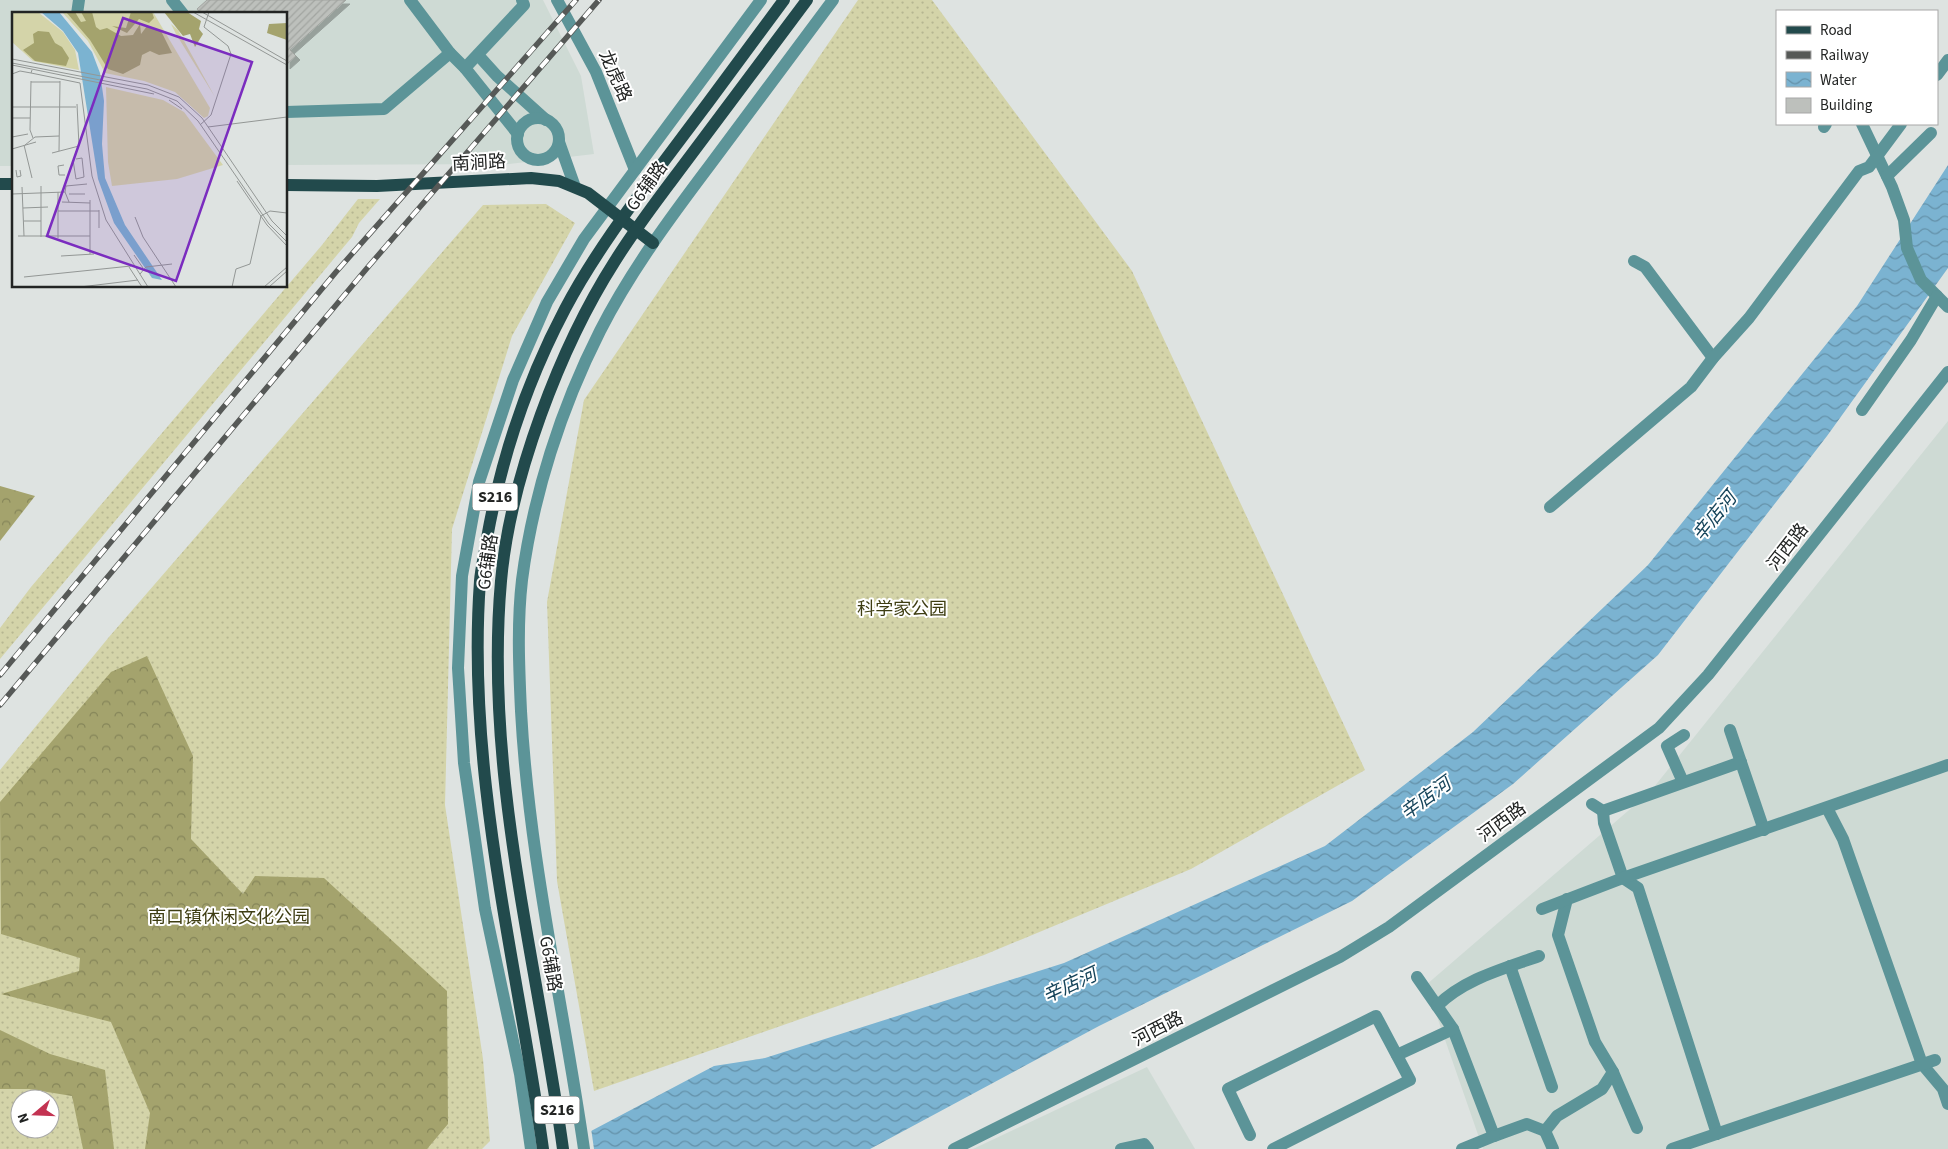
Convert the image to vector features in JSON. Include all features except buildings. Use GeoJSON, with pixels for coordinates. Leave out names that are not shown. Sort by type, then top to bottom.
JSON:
{"type":"FeatureCollection","features":[{"type":"Feature","properties":{"kind":"main road","name":"G6辅路"},"geometry":{"type":"LineString","coordinates":[[544,1149],[533,1073],[503,906],[483,761],[477,668],[480,578],[497,486],[530,386],[564,311],[599,249],[784,0]]}},
{"type":"Feature","properties":{"kind":"main road","name":"G6辅路"},"geometry":{"type":"LineString","coordinates":[[563,1149],[552,1070],[521,903],[503,760],[498,665],[501,579],[517,490],[549,395],[581,322],[614,262],[807,0]]}},
{"type":"Feature","properties":{"kind":"main road","name":"南涧路"},"geometry":{"type":"LineString","coordinates":[[288,185],[377,186],[531,178],[560,181],[588,193],[653,243]]}},
{"type":"Feature","properties":{"kind":"street"},"geometry":{"type":"LineString","coordinates":[[172,0],[181,12]]}},
{"type":"Feature","properties":{"kind":"street"},"geometry":{"type":"LineString","coordinates":[[410,0],[450,53],[465,68],[518,134]]}},
{"type":"Feature","properties":{"kind":"street"},"geometry":{"type":"LineString","coordinates":[[465,68],[524,5],[522,0]]}},
{"type":"Feature","properties":{"kind":"street","name":"龙虎路"},"geometry":{"type":"LineString","coordinates":[[557,0],[596,72],[635,170]]}},
{"type":"Feature","properties":{"kind":"street","name":"G6辅路"},"geometry":{"type":"LineString","coordinates":[[531,1149],[520,1074],[485,909],[464,763],[458,668],[462,576],[479,482],[513,380],[548,302],[584,239],[761,0]]}},
{"type":"Feature","properties":{"kind":"street","name":"G6辅路"},"geometry":{"type":"LineString","coordinates":[[584,1149],[572,1067],[542,900],[524,758],[519,665],[522,582],[538,495],[568,402],[600,332],[632,273],[833,0]]}},
{"type":"Feature","properties":{"kind":"street"},"geometry":{"type":"LineString","coordinates":[[288,112],[384,109],[450,53]]}},
{"type":"Feature","properties":{"kind":"street"},"geometry":{"type":"LineString","coordinates":[[478,55],[497,76],[556,129],[575,187]]}},
{"type":"Feature","properties":{"kind":"street"},"geometry":{"type":"LineString","coordinates":[[1938,74],[1948,60]]}},
{"type":"Feature","properties":{"kind":"street"},"geometry":{"type":"LineString","coordinates":[[531,178],[527,157],[519,147],[518,134],[521,127],[532,120],[546,120]]}},
{"type":"Feature","properties":{"kind":"street"},"geometry":{"type":"LineString","coordinates":[[1863,125],[1878,154],[1904,220],[1908,248],[1921,280],[1948,306]]}},
{"type":"Feature","properties":{"kind":"street"},"geometry":{"type":"LineString","coordinates":[[1550,507],[1691,387],[1713,358],[1750,318],[1859,171],[1869,167],[1900,125]]}},
{"type":"Feature","properties":{"kind":"street"},"geometry":{"type":"LineString","coordinates":[[1887,176],[1931,133]]}},
{"type":"Feature","properties":{"kind":"street"},"geometry":{"type":"LineString","coordinates":[[527,157],[540,160],[547,158],[553,154],[559,142]]}},
{"type":"Feature","properties":{"kind":"street"},"geometry":{"type":"LineString","coordinates":[[1634,261],[1644,267],[1713,358]]}},
{"type":"Feature","properties":{"kind":"street"},"geometry":{"type":"LineString","coordinates":[[1862,410],[1911,340],[1937,296]]}},
{"type":"Feature","properties":{"kind":"street","name":"河西路"},"geometry":{"type":"LineString","coordinates":[[954,1149],[1340,957],[1389,927],[1659,728],[1708,675],[1948,372]]}},
{"type":"Feature","properties":{"kind":"street"},"geometry":{"type":"LineString","coordinates":[[1730,730],[1764,830]]}},
{"type":"Feature","properties":{"kind":"street"},"geometry":{"type":"LineString","coordinates":[[1683,782],[1667,746],[1684,735]]}},
{"type":"Feature","properties":{"kind":"street"},"geometry":{"type":"LineString","coordinates":[[1603,811],[1741,762]]}},
{"type":"Feature","properties":{"kind":"street"},"geometry":{"type":"LineString","coordinates":[[1542,908],[1948,765]]}},
{"type":"Feature","properties":{"kind":"street"},"geometry":{"type":"LineString","coordinates":[[1592,804],[1603,811]]}},
{"type":"Feature","properties":{"kind":"street"},"geometry":{"type":"LineString","coordinates":[[1827,808],[1843,839],[1922,1064],[1942,1088],[1948,1104]]}},
{"type":"Feature","properties":{"kind":"street"},"geometry":{"type":"LineString","coordinates":[[1603,811],[1604,823],[1623,878],[1638,888],[1717,1134]]}},
{"type":"Feature","properties":{"kind":"street"},"geometry":{"type":"LineString","coordinates":[[1566,899],[1558,935],[1595,1042],[1613,1072],[1637,1128]]}},
{"type":"Feature","properties":{"kind":"street"},"geometry":{"type":"LineString","coordinates":[[1438,1006],[1452,991],[1510,966],[1539,956]]}},
{"type":"Feature","properties":{"kind":"street"},"geometry":{"type":"LineString","coordinates":[[1510,966],[1552,1088]]}},
{"type":"Feature","properties":{"kind":"street"},"geometry":{"type":"LineString","coordinates":[[1417,977],[1454,1029],[1494,1136]]}},
{"type":"Feature","properties":{"kind":"street"},"geometry":{"type":"LineString","coordinates":[[1250,1135],[1228,1089],[1376,1016],[1410,1080],[1273,1149]]}},
{"type":"Feature","properties":{"kind":"street"},"geometry":{"type":"LineString","coordinates":[[1397,1055],[1454,1029]]}},
{"type":"Feature","properties":{"kind":"street"},"geometry":{"type":"LineString","coordinates":[[1672,1149],[1934,1060]]}},
{"type":"Feature","properties":{"kind":"street"},"geometry":{"type":"LineString","coordinates":[[1545,1131],[1556,1116],[1602,1089],[1613,1072]]}},
{"type":"Feature","properties":{"kind":"street"},"geometry":{"type":"LineString","coordinates":[[1462,1149],[1528,1124],[1545,1131],[1553,1149]]}},
{"type":"Feature","properties":{"kind":"street"},"geometry":{"type":"LineString","coordinates":[[1121,1149],[1144,1144],[1148,1149]]}},
{"type":"Feature","properties":{"kind":"shaded area"},"geometry":{"type":"Polygon","coordinates":[[[0,0],[543,0],[581,76],[594,154],[509,164],[288,165],[288,12],[12,12],[12,166],[0,166],[0,0]]]}},
{"type":"Feature","properties":{"kind":"shaded area"},"geometry":{"type":"Polygon","coordinates":[[[1948,421],[1948,1149],[1483,1149],[1426,985],[1650,792],[1948,421]]]}},
{"type":"Feature","properties":{"kind":"shaded area"},"geometry":{"type":"Polygon","coordinates":[[[1147,1067],[1195,1149],[973,1149],[1147,1067]]]}},
{"type":"Feature","properties":{"kind":"green space","name":"科学家公园"},"geometry":{"type":"Polygon","coordinates":[[[858,0],[932,0],[1132,271],[1365,770],[1191,869],[984,955],[594,1091],[557,881],[547,602],[584,400],[858,0]]]}},
{"type":"Feature","properties":{"kind":"green space"},"geometry":{"type":"Polygon","coordinates":[[[358,199],[380,199],[359,223],[352,237],[0,659],[0,628],[31,587],[285,288],[288,288],[288,285],[358,199]]]}},
{"type":"Feature","properties":{"kind":"green space","name":"南口镇休闲文化公园"},"geometry":{"type":"Polygon","coordinates":[[[546,204],[575,223],[512,336],[452,529],[445,805],[483,1059],[490,1141],[482,1149],[0,1149],[0,770],[109,637],[483,205],[546,204]]]}},
{"type":"Feature","properties":{"kind":"green space"},"geometry":{"type":"Polygon","coordinates":[[[0,486],[35,496],[0,541],[0,486]]]}},
{"type":"Feature","properties":{"kind":"green space"},"geometry":{"type":"Polygon","coordinates":[[[147,656],[193,756],[191,839],[243,894],[255,876],[324,878],[447,991],[448,1124],[427,1149],[145,1149],[150,1113],[111,1022],[1,994],[79,971],[80,958],[1,934],[0,802],[111,672],[147,656]]]}},
{"type":"Feature","properties":{"kind":"green space"},"geometry":{"type":"Polygon","coordinates":[[[0,1030],[50,1054],[105,1070],[114,1149],[83,1149],[72,1096],[60,1094],[60,1089],[0,1089],[0,1030]]]}},
{"type":"Feature","properties":{"kind":"water","name":"辛店河"},"geometry":{"type":"Polygon","coordinates":[[[1948,165],[1948,268],[1827,436],[1658,655],[1513,784],[1352,901],[1099,1026],[870,1149],[557,1149],[714,1066],[765,1058],[1064,963],[1325,846],[1473,732],[1648,565],[1857,306],[1948,165]]]}},
{"type":"Feature","properties":{"kind":"pier"},"geometry":{"type":"Polygon","coordinates":[[[591,1128],[594,1149],[554,1149],[555,1147],[591,1128]]]}},
{"type":"Feature","properties":{"kind":"railway"},"geometry":{"type":"LineString","coordinates":[[0,675],[336,272],[576,0]]}},
{"type":"Feature","properties":{"kind":"railway"},"geometry":{"type":"LineString","coordinates":[[0,705],[368,267],[599,0]]}}]}
